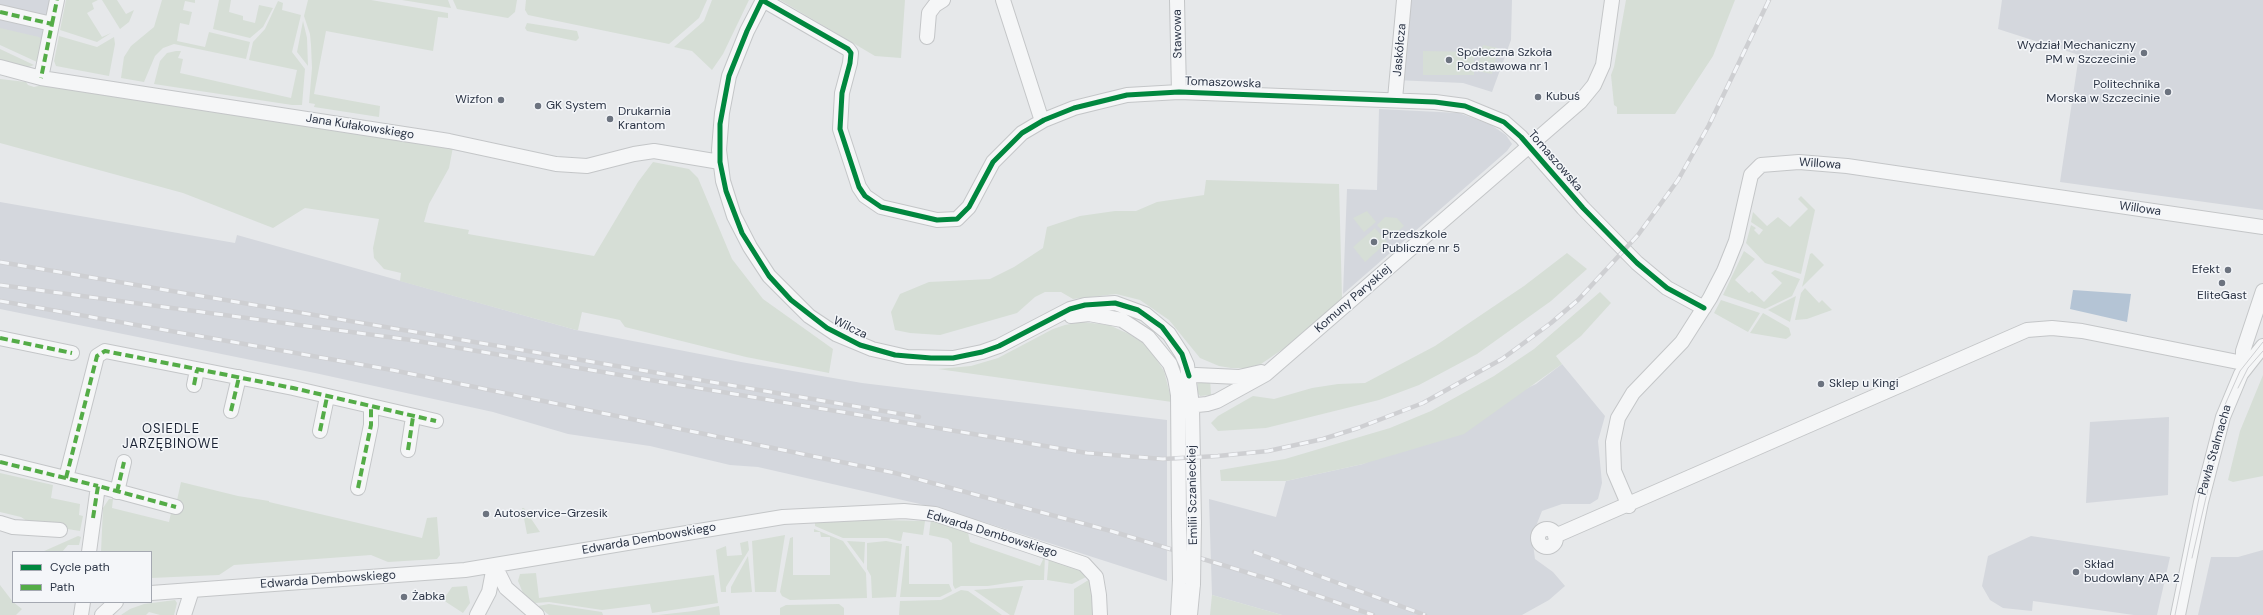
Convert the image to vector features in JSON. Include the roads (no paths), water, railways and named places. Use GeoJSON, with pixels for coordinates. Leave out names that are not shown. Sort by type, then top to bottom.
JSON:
{"type":"FeatureCollection","features":[{"type":"Feature","properties":{"kind":"street"},"geometry":{"type":"LineString","coordinates":[[41,78],[57,0]]}},
{"type":"Feature","properties":{"kind":"street","name":"Tomaszowska"},"geometry":{"type":"LineString","coordinates":[[762,0],[848,49],[851,58],[842,93],[840,130],[859,187],[865,196],[881,207],[937,220],[957,219],[969,207],[987,170],[1003,150],[1022,133],[1042,121],[1074,108],[1110,98],[1146,93],[1179,92],[1443,102],[1476,110],[1504,122],[1529,145],[1583,208],[1637,263],[1668,288],[1704,308]]}},
{"type":"Feature","properties":{"kind":"street","name":"Wilcza"},"geometry":{"type":"LineString","coordinates":[[762,0],[747,31],[729,76],[720,124],[720,162],[722,181],[734,216],[758,262],[791,300],[809,316],[836,334],[883,352],[914,357],[953,358],[990,349],[1070,309],[1085,305],[1108,303],[1132,308],[1150,317],[1169,334],[1182,354],[1189,376]]}},
{"type":"Feature","properties":{"kind":"street"},"geometry":{"type":"LineString","coordinates":[[927,37],[929,14],[935,5],[943,0]]}},
{"type":"Feature","properties":{"kind":"street"},"geometry":{"type":"LineString","coordinates":[[1003,0],[1042,121]]}},
{"type":"Feature","properties":{"kind":"street","name":"Stawowa"},"geometry":{"type":"LineString","coordinates":[[1177,0],[1179,92]]}},
{"type":"Feature","properties":{"kind":"street","name":"Jaskółcza"},"geometry":{"type":"LineString","coordinates":[[1395,99],[1404,0]]}},
{"type":"Feature","properties":{"kind":"street","name":"Komuny Paryskiej"},"geometry":{"type":"LineString","coordinates":[[1192,406],[1217,401],[1259,379],[1279,364],[1585,97],[1598,80],[1606,52],[1612,0]]}},
{"type":"Feature","properties":{"kind":"street"},"geometry":{"type":"LineString","coordinates":[[0,12],[52,24]]}},
{"type":"Feature","properties":{"kind":"street","name":"Jana Kułakowskiego"},"geometry":{"type":"LineString","coordinates":[[0,67],[41,78],[449,141],[556,164],[587,166],[634,154],[654,151],[720,162]]}},
{"type":"Feature","properties":{"kind":"street","name":"Willowa"},"geometry":{"type":"LineString","coordinates":[[1629,506],[1614,471],[1613,442],[1618,418],[1633,393],[1682,342],[1704,308],[1730,257],[1740,228],[1751,175],[1757,167],[1768,163],[1800,162],[1848,166],[2263,227]]}},
{"type":"Feature","properties":{"kind":"street"},"geometry":{"type":"LineString","coordinates":[[2248,364],[2243,357],[2243,351],[2263,291]]}},
{"type":"Feature","properties":{"kind":"street","name":"Wilcza"},"geometry":{"type":"LineString","coordinates":[[1046,322],[1089,314],[1115,318],[1128,323],[1148,337],[1165,356],[1174,372],[1177,394]]}},
{"type":"Feature","properties":{"kind":"street"},"geometry":{"type":"LineString","coordinates":[[1555,536],[1629,506],[2028,330],[2052,328],[2082,331],[2248,364]]}},
{"type":"Feature","properties":{"kind":"street"},"geometry":{"type":"LineString","coordinates":[[0,338],[72,353]]}},
{"type":"Feature","properties":{"kind":"street","name":"Pawła Stalmacha"},"geometry":{"type":"LineString","coordinates":[[2178,615],[2201,502],[2218,436],[2231,395],[2248,364],[2263,346]]}},
{"type":"Feature","properties":{"kind":"street"},"geometry":{"type":"LineString","coordinates":[[66,478],[97,356],[105,351],[238,377],[436,421]]}},
{"type":"Feature","properties":{"kind":"street","name":"Komuny Paryskiej"},"geometry":{"type":"LineString","coordinates":[[1189,376],[1201,374],[1245,377],[1279,364]]}},
{"type":"Feature","properties":{"kind":"street"},"geometry":{"type":"LineString","coordinates":[[194,385],[197,370]]}},
{"type":"Feature","properties":{"kind":"street"},"geometry":{"type":"LineString","coordinates":[[1189,376],[1182,380],[1177,394],[1182,404],[1192,406]]}},
{"type":"Feature","properties":{"kind":"street","name":"Emilii Sczanieckiej"},"geometry":{"type":"LineString","coordinates":[[1181,614],[1194,523],[1192,406],[1189,376]]}},
{"type":"Feature","properties":{"kind":"street"},"geometry":{"type":"LineString","coordinates":[[231,411],[238,377]]}},
{"type":"Feature","properties":{"kind":"street","name":"Emilii Sczanieckiej"},"geometry":{"type":"LineString","coordinates":[[1177,394],[1179,519],[1186,582]]}},
{"type":"Feature","properties":{"kind":"street"},"geometry":{"type":"LineString","coordinates":[[320,431],[327,396]]}},
{"type":"Feature","properties":{"kind":"street"},"geometry":{"type":"LineString","coordinates":[[358,488],[371,425],[371,407]]}},
{"type":"Feature","properties":{"kind":"street"},"geometry":{"type":"LineString","coordinates":[[408,450],[413,417]]}},
{"type":"Feature","properties":{"kind":"street"},"geometry":{"type":"LineString","coordinates":[[0,462],[176,507]]}},
{"type":"Feature","properties":{"kind":"street"},"geometry":{"type":"LineString","coordinates":[[117,492],[124,462]]}},
{"type":"Feature","properties":{"kind":"street"},"geometry":{"type":"LineString","coordinates":[[89,551],[98,486]]}},
{"type":"Feature","properties":{"kind":"street","name":"Edwarda Dembowskiego"},"geometry":{"type":"LineString","coordinates":[[152,593],[416,574],[494,566],[783,517],[914,511],[947,518],[1084,564],[1096,577],[1100,615]]}},
{"type":"Feature","properties":{"kind":"street"},"geometry":{"type":"LineString","coordinates":[[0,523],[13,527],[60,530]]}},
{"type":"Feature","properties":{"kind":"street"},"geometry":{"type":"LineString","coordinates":[[477,615],[489,592],[494,566]]}},
{"type":"Feature","properties":{"kind":"street"},"geometry":{"type":"LineString","coordinates":[[494,566],[506,588],[537,615]]}},
{"type":"Feature","properties":{"kind":"street"},"geometry":{"type":"LineString","coordinates":[[184,615],[192,590]]}},
{"type":"Feature","properties":{"kind":"street"},"geometry":{"type":"LineString","coordinates":[[81,615],[83,603]]}},
{"type":"Feature","properties":{"kind":"street"},"geometry":{"type":"LineString","coordinates":[[102,615],[115,603]]}},
{"type":"Feature","properties":{"kind":"water"},"geometry":{"type":"Polygon","coordinates":[[[2073,290],[2131,294],[2127,322],[2070,309],[2073,290]]]}},
{"type":"Feature","properties":{"kind":"tram line"},"geometry":{"type":"LineString","coordinates":[[2175,615],[2200,493],[2224,407],[2240,371],[2263,342]]}},
{"type":"Feature","properties":{"kind":"tram line"},"geometry":{"type":"LineString","coordinates":[[2238,388],[2248,368],[2263,351]]}},
{"type":"Feature","properties":{"kind":"tram line"},"geometry":{"type":"LineString","coordinates":[[2192,558],[2214,463]]}},
{"type":"Feature","properties":{"kind":"railway"},"geometry":{"type":"LineString","coordinates":[[0,285],[411,340],[1087,453],[1163,459],[1268,451],[1323,439],[1358,428],[1423,403],[1502,359],[1551,323],[1578,300],[1638,235],[1678,180],[1709,125],[1769,0]]}},
{"type":"Feature","properties":{"kind":"railway"},"geometry":{"type":"LineString","coordinates":[[0,262],[919,417]]}},
{"type":"Feature","properties":{"kind":"railway"},"geometry":{"type":"LineString","coordinates":[[0,301],[392,370],[895,473],[1111,531],[1275,581],[1373,615]]}},
{"type":"Feature","properties":{"kind":"railway"},"geometry":{"type":"LineString","coordinates":[[1254,552],[1425,615]]}},
{"type":"Feature","properties":{"kind":"place","name":"Wydział Mechaniczny PM w Szczecinie"},"geometry":{"type":"Point","coordinates":[2144,53]}},
{"type":"Feature","properties":{"kind":"place","name":"Społeczna Szkoła Podstawowa nr 1"},"geometry":{"type":"Point","coordinates":[1449,60]}},
{"type":"Feature","properties":{"kind":"place","name":"Politechnika Morska w Szczecinie"},"geometry":{"type":"Point","coordinates":[2168,92]}},
{"type":"Feature","properties":{"kind":"place","name":"Kubuś"},"geometry":{"type":"Point","coordinates":[1538,97]}},
{"type":"Feature","properties":{"kind":"place","name":"Wizfon"},"geometry":{"type":"Point","coordinates":[501,100]}},
{"type":"Feature","properties":{"kind":"place","name":"GK System"},"geometry":{"type":"Point","coordinates":[538,106]}},
{"type":"Feature","properties":{"kind":"place","name":"Drukarnia Krantom"},"geometry":{"type":"Point","coordinates":[610,119]}},
{"type":"Feature","properties":{"kind":"place","name":"Przedszkole Publiczne nr 5"},"geometry":{"type":"Point","coordinates":[1374,242]}},
{"type":"Feature","properties":{"kind":"place","name":"Efekt"},"geometry":{"type":"Point","coordinates":[2228,270]}},
{"type":"Feature","properties":{"kind":"place","name":"EliteGast"},"geometry":{"type":"Point","coordinates":[2222,283]}},
{"type":"Feature","properties":{"kind":"place","name":"Sklep u Kingi"},"geometry":{"type":"Point","coordinates":[1821,384]}},
{"type":"Feature","properties":{"kind":"place","name":"Autoservice-Grzesik"},"geometry":{"type":"Point","coordinates":[486,514]}},
{"type":"Feature","properties":{"kind":"place","name":"Skład budowlany APA 2"},"geometry":{"type":"Point","coordinates":[2076,572]}},
{"type":"Feature","properties":{"kind":"place","name":"Żabka"},"geometry":{"type":"Point","coordinates":[404,597]}},
{"type":"Feature","properties":{"kind":"district","name":"OSIEDLE JARZĘBINOWE"},"geometry":{"type":"Point","coordinates":[171,438]}}]}
